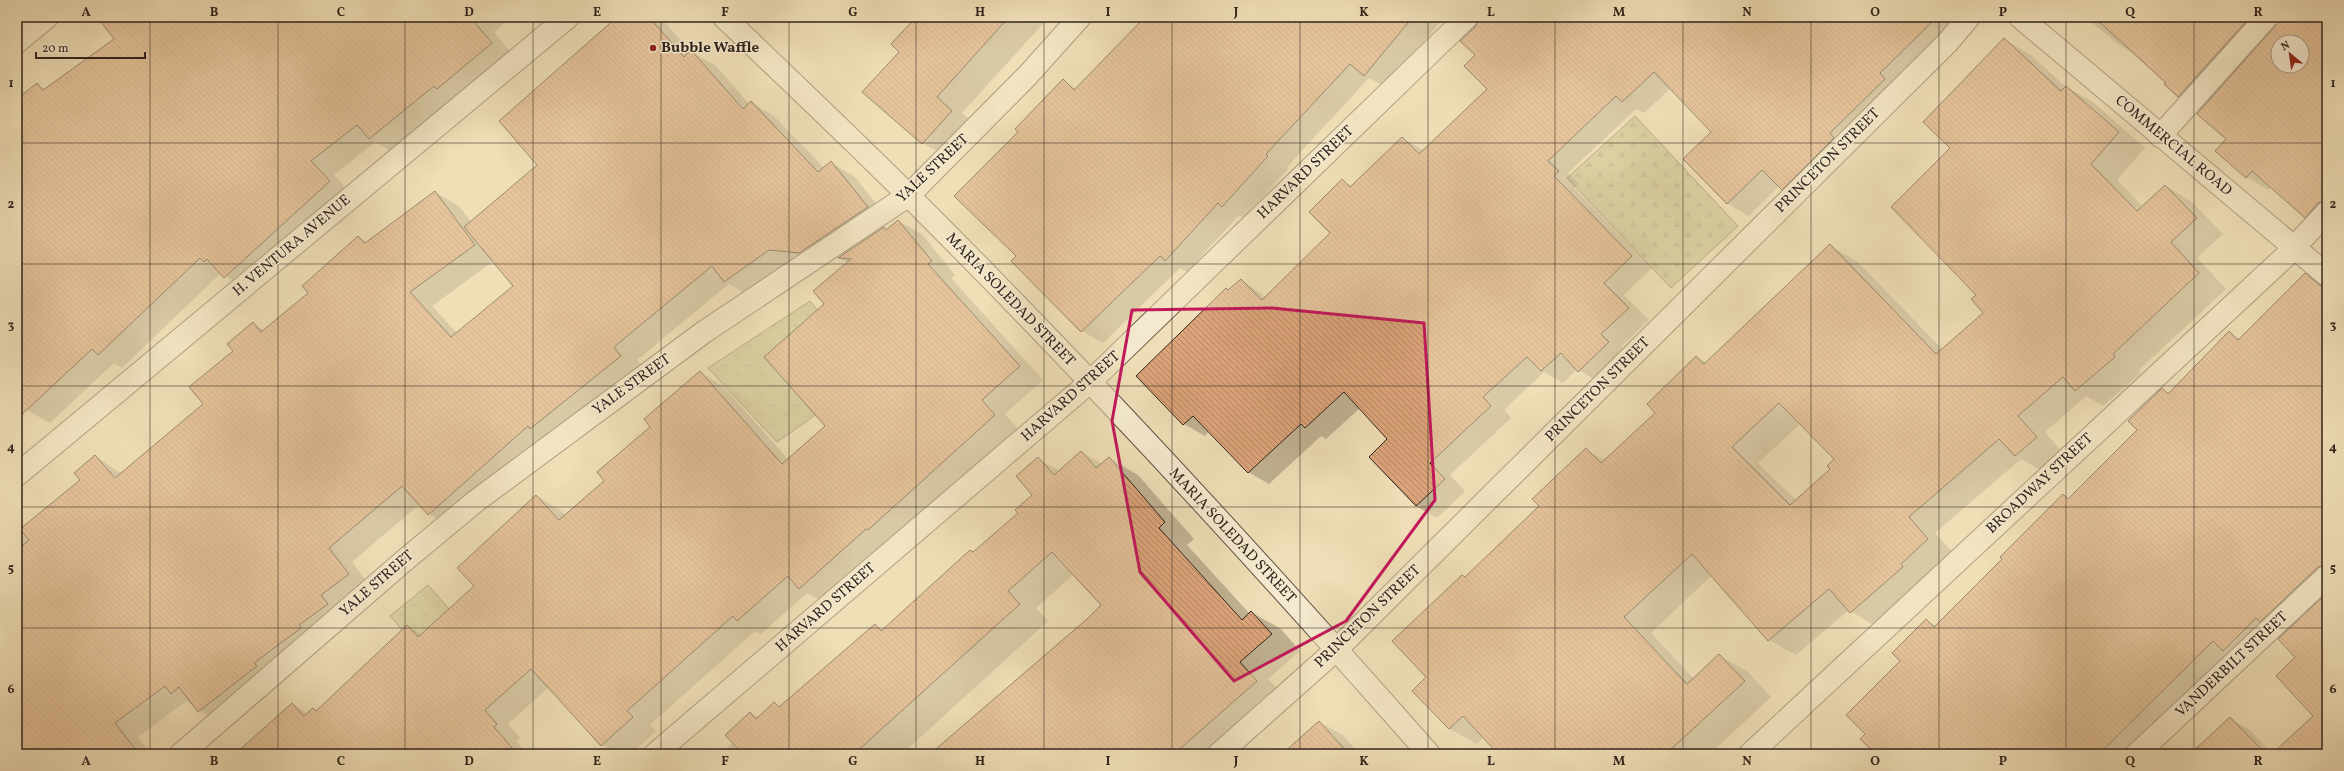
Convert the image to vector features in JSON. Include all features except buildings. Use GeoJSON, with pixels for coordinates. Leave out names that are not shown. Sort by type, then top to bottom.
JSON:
{"type":"FeatureCollection","features":[{"type":"Feature","properties":{"kind":"street"},"geometry":{"type":"LineString","coordinates":[[17,42],[47,17]]}},
{"type":"Feature","properties":{"kind":"street","name":"H. VENTURA AVENUE"},"geometry":{"type":"LineString","coordinates":[[17,476],[568,17]]}},
{"type":"Feature","properties":{"kind":"street","name":"MARIA SOLEDAD STREET"},"geometry":{"type":"LineString","coordinates":[[724,17],[909,195],[1090,382],[1337,649],[1430,754]]}},
{"type":"Feature","properties":{"kind":"street","name":"YALE STREET"},"geometry":{"type":"LineString","coordinates":[[181,754],[405,560],[476,501],[704,332],[909,195],[1028,75],[1080,17]]}},
{"type":"Feature","properties":{"kind":"street","name":"HARVARD STREET"},"geometry":{"type":"LineString","coordinates":[[655,754],[1090,382],[1467,17]]}},
{"type":"Feature","properties":{"kind":"street","name":"PRINCETON STREET"},"geometry":{"type":"LineString","coordinates":[[1219,754],[1337,649],[1948,42],[1969,17]]}},
{"type":"Feature","properties":{"kind":"street","name":"COMMERCIAL ROAD"},"geometry":{"type":"LineString","coordinates":[[2020,17],[2327,275]]}},
{"type":"Feature","properties":{"kind":"street"},"geometry":{"type":"LineString","coordinates":[[2160,136],[2267,17]]}},
{"type":"Feature","properties":{"kind":"street","name":"BROADWAY STREET"},"geometry":{"type":"LineString","coordinates":[[1750,754],[2294,247],[2327,212]]}},
{"type":"Feature","properties":{"kind":"street","name":"VANDERBILT STREET"},"geometry":{"type":"LineString","coordinates":[[2137,754],[2327,576]]}},
{"type":"Feature","properties":{"kind":"highlighted area"},"geometry":{"type":"Polygon","coordinates":[[[1272,308],[1424,323],[1435,500],[1346,621],[1234,681],[1140,572],[1112,421],[1132,310],[1272,308]]]}},
{"type":"Feature","properties":{"kind":"green space"},"geometry":{"type":"Polygon","coordinates":[[[1635,116],[1738,226],[1671,288],[1567,178],[1635,116]]]}},
{"type":"Feature","properties":{"kind":"green space"},"geometry":{"type":"Polygon","coordinates":[[[810,301],[873,375],[777,442],[708,368],[810,301]]]}},
{"type":"Feature","properties":{"kind":"green space"},"geometry":{"type":"Polygon","coordinates":[[[428,585],[500,667],[463,698],[390,616],[428,585]]]}},
{"type":"Feature","properties":{"kind":"place","name":"Bubble Waffle"},"geometry":{"type":"Point","coordinates":[653,48]}}]}
